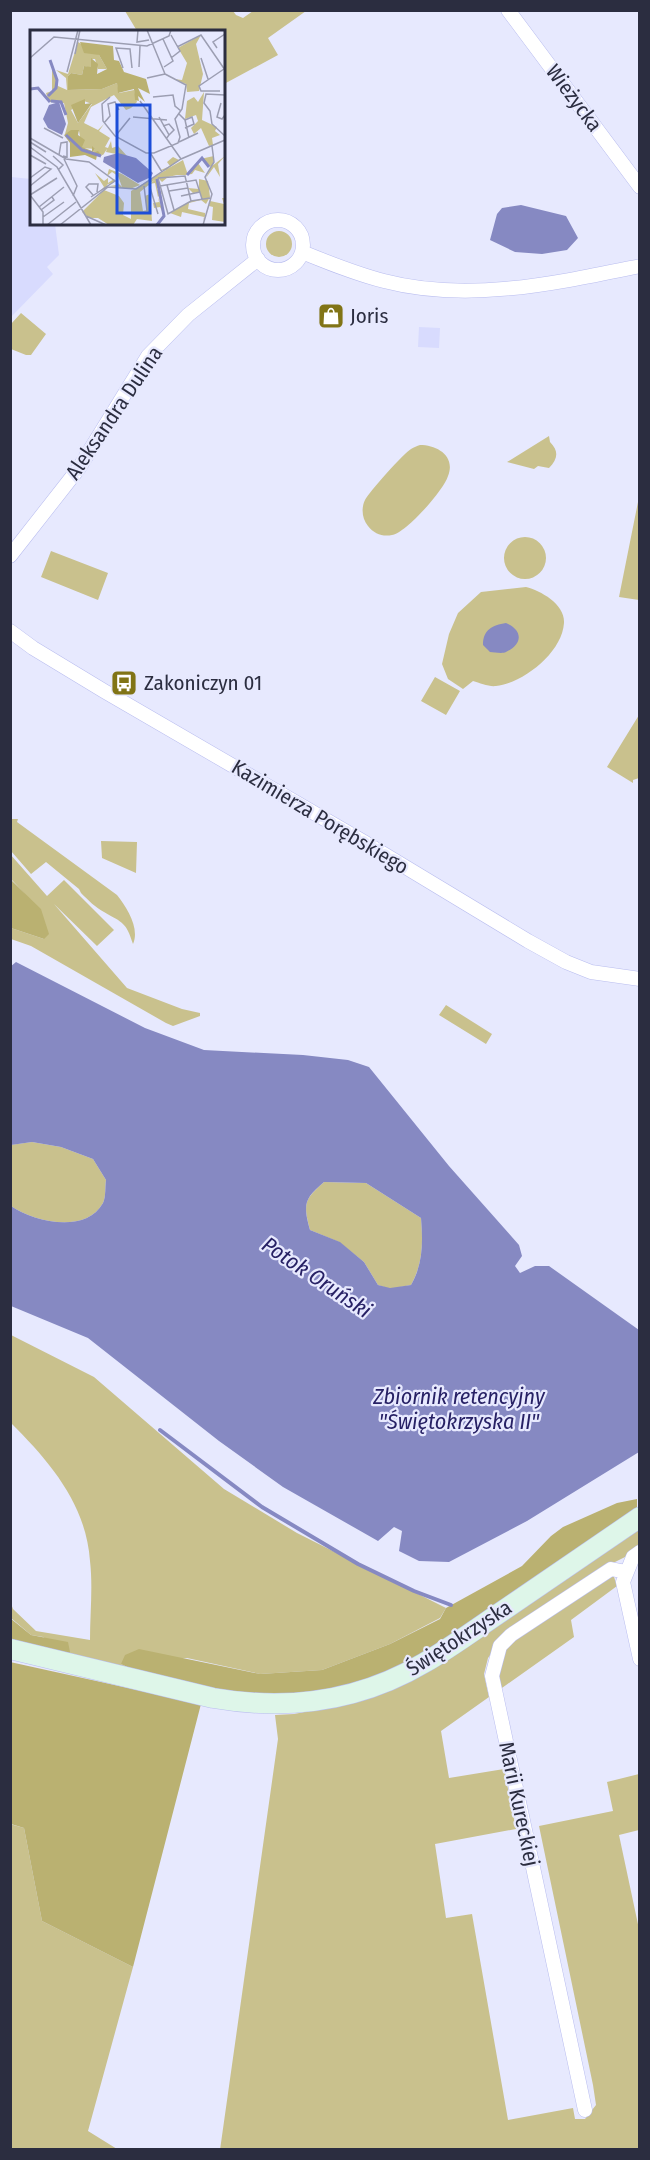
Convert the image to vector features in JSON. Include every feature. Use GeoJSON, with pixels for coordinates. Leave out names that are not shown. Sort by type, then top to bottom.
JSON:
{"type":"FeatureCollection","features":[{"type":"Feature","properties":{"kind":"main road","name":"Świętokrzyska"},"geometry":{"type":"LineString","coordinates":[[10,1649],[235,1702],[280,1705],[322,1700],[376,1686],[424,1664],[639,1517]]}},
{"type":"Feature","properties":{"kind":"street","name":"Wieżycka"},"geometry":{"type":"LineString","coordinates":[[508,10],[639,187]]}},
{"type":"Feature","properties":{"kind":"street"},"geometry":{"type":"LineString","coordinates":[[276,220],[285,221],[300,233],[303,243],[302,252],[296,262],[287,268],[276,270],[266,267],[258,259],[253,245],[259,230],[266,223],[276,220]]}},
{"type":"Feature","properties":{"kind":"street"},"geometry":{"type":"LineString","coordinates":[[302,252],[386,282],[438,290],[498,289],[639,266]]}},
{"type":"Feature","properties":{"kind":"street","name":"Aleksandra Dulina"},"geometry":{"type":"LineString","coordinates":[[10,555],[79,468],[148,356],[188,315],[258,259]]}},
{"type":"Feature","properties":{"kind":"street","name":"Kazimierza Porębskiego"},"geometry":{"type":"LineString","coordinates":[[10,631],[33,648],[104,691],[364,842],[528,942],[591,972],[639,979]]}},
{"type":"Feature","properties":{"kind":"street"},"geometry":{"type":"LineString","coordinates":[[639,1552],[633,1557],[623,1582],[639,1659]]}},
{"type":"Feature","properties":{"kind":"street","name":"Marii Kureckiej"},"geometry":{"type":"LineString","coordinates":[[585,2110],[492,1676],[500,1646],[511,1635],[610,1569],[626,1572]]}},
{"type":"Feature","properties":{"kind":"shaded area"},"geometry":{"type":"Polygon","coordinates":[[[125,11],[233,11],[243,18],[253,11],[306,11],[268,38],[278,55],[225,83],[225,30],[136,30],[125,11]]]}},
{"type":"Feature","properties":{"kind":"shaded area"},"geometry":{"type":"Polygon","coordinates":[[[11,177],[30,179],[30,225],[55,225],[59,255],[47,267],[53,274],[11,317],[11,177]]]}},
{"type":"Feature","properties":{"kind":"shaded area"},"geometry":{"type":"Polygon","coordinates":[[[279,231],[288,235],[292,244],[288,253],[279,257],[270,253],[266,244],[270,235],[279,231]]]}},
{"type":"Feature","properties":{"kind":"shaded area"},"geometry":{"type":"Polygon","coordinates":[[[21,313],[46,334],[31,355],[11,349],[11,324],[21,313]]]}},
{"type":"Feature","properties":{"kind":"shaded area"},"geometry":{"type":"Polygon","coordinates":[[[419,327],[440,328],[439,348],[418,347],[419,327]]]}},
{"type":"Feature","properties":{"kind":"shaded area"},"geometry":{"type":"Polygon","coordinates":[[[549,436],[556,455],[549,468],[538,466],[534,469],[507,462],[549,436]]]}},
{"type":"Feature","properties":{"kind":"shaded area"},"geometry":{"type":"Polygon","coordinates":[[[420,445],[433,447],[447,457],[450,469],[445,483],[423,510],[398,533],[389,536],[376,533],[370,529],[363,517],[365,500],[401,458],[420,445]]]}},
{"type":"Feature","properties":{"kind":"shaded area"},"geometry":{"type":"Polygon","coordinates":[[[639,497],[639,600],[619,597],[639,497]]]}},
{"type":"Feature","properties":{"kind":"shaded area"},"geometry":{"type":"Polygon","coordinates":[[[525,537],[540,543],[546,558],[540,573],[525,579],[510,573],[504,558],[510,543],[525,537]]]}},
{"type":"Feature","properties":{"kind":"shaded area"},"geometry":{"type":"Polygon","coordinates":[[[51,551],[108,573],[98,600],[41,577],[51,551]]]}},
{"type":"Feature","properties":{"kind":"shaded area"},"geometry":{"type":"Polygon","coordinates":[[[526,587],[551,599],[561,610],[564,623],[562,634],[549,655],[529,673],[507,684],[493,686],[473,681],[463,689],[448,679],[442,664],[449,634],[458,613],[481,592],[526,587]]]}},
{"type":"Feature","properties":{"kind":"shaded area"},"geometry":{"type":"Polygon","coordinates":[[[435,677],[460,691],[446,715],[421,701],[435,677]]]}},
{"type":"Feature","properties":{"kind":"shaded area"},"geometry":{"type":"Polygon","coordinates":[[[639,715],[639,778],[633,780],[633,783],[607,767],[639,715]]]}},
{"type":"Feature","properties":{"kind":"shaded area"},"geometry":{"type":"Polygon","coordinates":[[[10,819],[18,819],[17,822],[117,895],[134,925],[133,944],[128,931],[120,921],[95,906],[79,889],[46,862],[31,874],[11,851],[10,819]]]}},
{"type":"Feature","properties":{"kind":"shaded area"},"geometry":{"type":"Polygon","coordinates":[[[101,841],[137,842],[136,873],[102,858],[101,841]]]}},
{"type":"Feature","properties":{"kind":"shaded area"},"geometry":{"type":"Polygon","coordinates":[[[10,854],[47,896],[64,880],[114,930],[97,946],[54,904],[127,988],[182,1009],[200,1013],[200,1016],[173,1026],[31,946],[11,939],[11,928],[44,939],[24,893],[11,879],[10,854]]]}},
{"type":"Feature","properties":{"kind":"shaded area"},"geometry":{"type":"Polygon","coordinates":[[[10,879],[41,909],[49,934],[44,939],[11,928],[10,879]]]}},
{"type":"Feature","properties":{"kind":"shaded area"},"geometry":{"type":"Polygon","coordinates":[[[446,1005],[492,1034],[486,1044],[439,1015],[446,1005]]]}},
{"type":"Feature","properties":{"kind":"shaded area"},"geometry":{"type":"Polygon","coordinates":[[[32,1142],[61,1147],[93,1159],[106,1180],[104,1201],[95,1213],[85,1219],[59,1222],[33,1217],[11,1206],[10,1145],[32,1142]]]}},
{"type":"Feature","properties":{"kind":"shaded area"},"geometry":{"type":"Polygon","coordinates":[[[324,1182],[366,1183],[421,1218],[421,1253],[418,1269],[411,1285],[390,1289],[378,1285],[364,1262],[339,1242],[310,1230],[306,1214],[307,1203],[312,1193],[324,1182]]]}},
{"type":"Feature","properties":{"kind":"shaded area"},"geometry":{"type":"Polygon","coordinates":[[[11,1335],[94,1377],[224,1489],[297,1533],[446,1608],[440,1618],[390,1644],[322,1670],[260,1674],[187,1658],[121,1664],[135,1671],[67,1655],[43,1637],[31,1635],[11,1618],[10,1601],[13,1609],[36,1631],[90,1640],[91,1571],[87,1540],[74,1503],[52,1469],[11,1423],[11,1335]]]}},
{"type":"Feature","properties":{"kind":"shaded area"},"geometry":{"type":"Polygon","coordinates":[[[637,1499],[637,1509],[418,1658],[368,1680],[313,1693],[267,1697],[216,1689],[135,1671],[121,1664],[125,1655],[139,1649],[260,1674],[322,1670],[390,1644],[440,1619],[446,1608],[522,1566],[563,1527],[617,1503],[637,1499]]]}},
{"type":"Feature","properties":{"kind":"shaded area"},"geometry":{"type":"Polygon","coordinates":[[[639,1526],[639,1546],[502,1639],[488,1658],[484,1674],[489,1697],[441,1731],[449,1778],[504,1769],[516,1829],[435,1844],[446,1918],[472,1914],[508,2120],[573,2108],[575,2119],[585,2119],[596,2105],[593,2085],[539,1826],[613,1811],[607,1782],[639,1774],[639,1830],[619,1835],[639,1929],[639,2149],[220,2150],[278,1739],[275,1715],[294,1714],[357,1702],[405,1683],[639,1526]]]}},
{"type":"Feature","properties":{"kind":"shaded area"},"geometry":{"type":"Polygon","coordinates":[[[605,1575],[614,1577],[617,1586],[571,1620],[574,1637],[499,1690],[496,1674],[507,1646],[605,1575]]]}},
{"type":"Feature","properties":{"kind":"shaded area"},"geometry":{"type":"Polygon","coordinates":[[[10,1618],[31,1635],[68,1642],[70,1652],[67,1655],[11,1642],[10,1618]]]}},
{"type":"Feature","properties":{"kind":"shaded area"},"geometry":{"type":"Polygon","coordinates":[[[10,1662],[201,1704],[133,1967],[42,1921],[24,1828],[11,1824],[10,1662]]]}},
{"type":"Feature","properties":{"kind":"shaded area"},"geometry":{"type":"Polygon","coordinates":[[[10,1824],[24,1828],[42,1921],[133,1967],[88,2131],[117,2149],[11,2149],[10,1824]]]}},
{"type":"Feature","properties":{"kind":"water"},"geometry":{"type":"Polygon","coordinates":[[[521,205],[566,216],[578,238],[567,250],[542,254],[515,252],[490,240],[497,214],[502,208],[521,205]]]}},
{"type":"Feature","properties":{"kind":"water"},"geometry":{"type":"Polygon","coordinates":[[[506,623],[518,633],[516,645],[506,652],[490,652],[483,645],[487,632],[496,625],[506,623]]]}},
{"type":"Feature","properties":{"kind":"water","name":"Zbiornik retencyjny \"Świętokrzyska II\""},"geometry":{"type":"Polygon","coordinates":[[[16,962],[145,1028],[204,1050],[303,1055],[348,1060],[369,1067],[449,1166],[519,1245],[522,1256],[515,1266],[520,1273],[535,1266],[549,1266],[639,1330],[639,1452],[527,1521],[449,1562],[419,1561],[399,1551],[402,1531],[394,1527],[378,1541],[283,1487],[219,1441],[88,1338],[11,1306],[11,1206],[33,1217],[46,1220],[72,1222],[85,1219],[95,1213],[103,1203],[106,1180],[93,1159],[61,1147],[32,1142],[11,1145],[10,967],[16,962]],[[324,1182],[312,1193],[307,1203],[306,1214],[310,1230],[340,1242],[364,1262],[378,1285],[390,1288],[411,1285],[418,1269],[421,1253],[421,1218],[366,1183],[324,1182]]]}},
{"type":"Feature","properties":{"kind":"waterway"},"geometry":{"type":"LineString","coordinates":[[160,1430],[262,1507],[358,1564],[414,1591],[451,1605]]}},
{"type":"Feature","properties":{"kind":"place","name":"Joris"},"geometry":{"type":"Point","coordinates":[331,316]}},
{"type":"Feature","properties":{"kind":"place","name":"Zakoniczyn 01"},"geometry":{"type":"Point","coordinates":[124,683]}},
{"type":"Feature","properties":{"kind":"water label","name":"Potok Oruński"},"geometry":{"type":"Point","coordinates":[317,1277]}}]}
